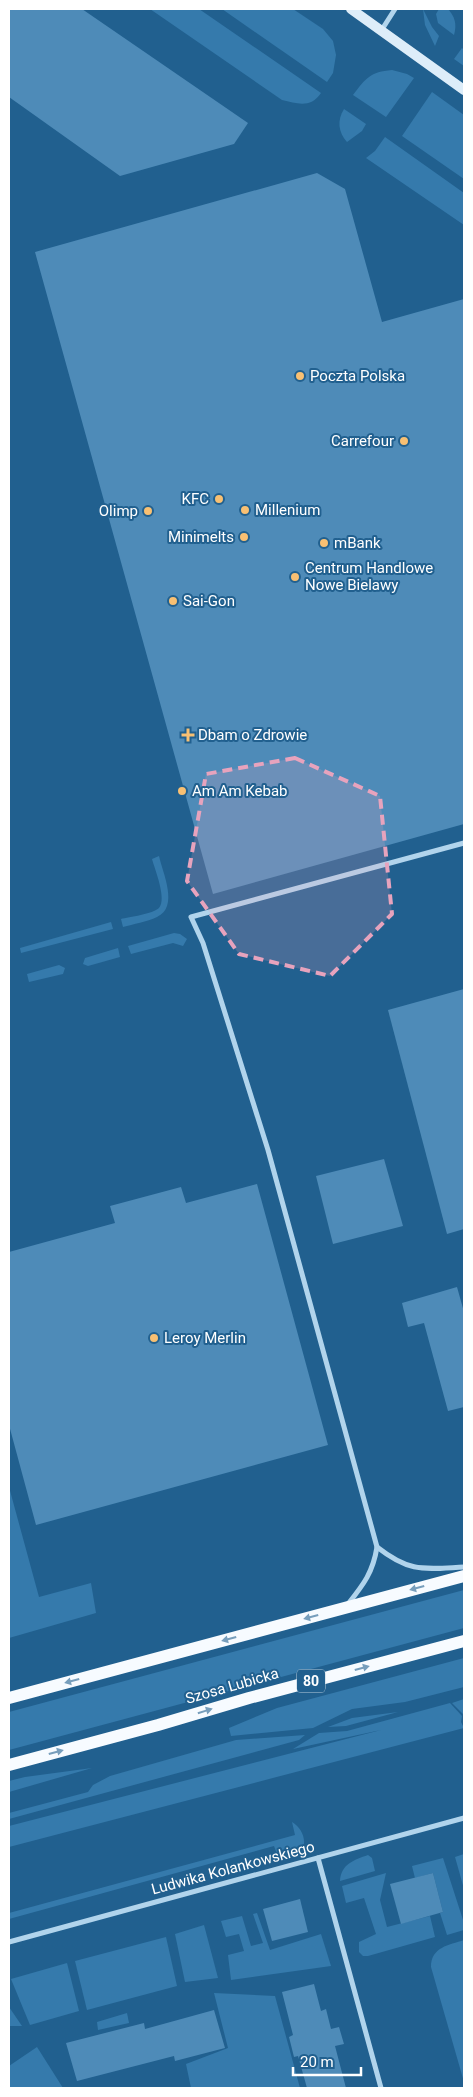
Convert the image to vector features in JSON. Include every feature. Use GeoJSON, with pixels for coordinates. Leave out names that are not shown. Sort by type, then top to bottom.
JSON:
{"type":"FeatureCollection","features":[{"type":"Feature","properties":{"kind":"main road"},"geometry":{"type":"LineString","coordinates":[[351,9],[464,90]]}},
{"type":"Feature","properties":{"kind":"main road"},"geometry":{"type":"LineString","coordinates":[[9,1698],[464,1576]]}},
{"type":"Feature","properties":{"kind":"main road","name":"Szosa Lubicka"},"geometry":{"type":"LineString","coordinates":[[9,1765],[158,1725],[249,1698],[464,1641]]}},
{"type":"Feature","properties":{"kind":"street"},"geometry":{"type":"LineString","coordinates":[[381,31],[395,9]]}},
{"type":"Feature","properties":{"kind":"street"},"geometry":{"type":"LineString","coordinates":[[345,1608],[363,1586],[374,1566],[377,1547],[268,1150],[203,943],[192,918],[464,843]]}},
{"type":"Feature","properties":{"kind":"street"},"geometry":{"type":"LineString","coordinates":[[377,1547],[392,1559],[408,1566],[428,1568],[464,1567]]}},
{"type":"Feature","properties":{"kind":"street","name":"Ludwika Kolankowskiego"},"geometry":{"type":"LineString","coordinates":[[9,1942],[464,1818]]}},
{"type":"Feature","properties":{"kind":"street"},"geometry":{"type":"LineString","coordinates":[[318,1858],[381,2088]]}},
{"type":"Feature","properties":{"kind":"highlighted area"},"geometry":{"type":"Polygon","coordinates":[[[295,758],[380,796],[392,914],[330,976],[239,954],[187,881],[206,774],[295,758]]]}},
{"type":"Feature","properties":{"kind":"shaded area"},"geometry":{"type":"Polygon","coordinates":[[[150,9],[199,9],[321,93],[313,101],[304,104],[282,100],[150,9]]]}},
{"type":"Feature","properties":{"kind":"shaded area"},"geometry":{"type":"Polygon","coordinates":[[[222,9],[293,9],[323,29],[333,41],[336,55],[333,73],[327,82],[222,9]]]}},
{"type":"Feature","properties":{"kind":"shaded area"},"geometry":{"type":"Polygon","coordinates":[[[423,9],[439,36],[435,46],[425,25],[423,9]]]}},
{"type":"Feature","properties":{"kind":"shaded area"},"geometry":{"type":"Polygon","coordinates":[[[439,9],[448,9],[452,15],[455,21],[454,35],[438,23],[436,14],[439,9]]]}},
{"type":"Feature","properties":{"kind":"shaded area"},"geometry":{"type":"Polygon","coordinates":[[[462,48],[464,50],[464,66],[454,59],[462,48]]]}},
{"type":"Feature","properties":{"kind":"shaded area"},"geometry":{"type":"Polygon","coordinates":[[[392,70],[414,78],[386,117],[353,95],[361,84],[373,74],[392,70]]]}},
{"type":"Feature","properties":{"kind":"shaded area"},"geometry":{"type":"Polygon","coordinates":[[[432,92],[464,115],[464,179],[402,136],[432,92]]]}},
{"type":"Feature","properties":{"kind":"shaded area"},"geometry":{"type":"Polygon","coordinates":[[[344,109],[366,124],[362,131],[347,142],[339,126],[340,117],[344,109]]]}},
{"type":"Feature","properties":{"kind":"shaded area"},"geometry":{"type":"Polygon","coordinates":[[[385,137],[464,193],[464,225],[366,158],[375,151],[385,137]]]}},
{"type":"Feature","properties":{"kind":"shaded area"},"geometry":{"type":"Polygon","coordinates":[[[159,856],[168,890],[167,906],[164,912],[144,922],[123,927],[121,919],[146,914],[159,908],[162,898],[161,891],[152,859],[159,856]]]}},
{"type":"Feature","properties":{"kind":"shaded area"},"geometry":{"type":"Polygon","coordinates":[[[111,922],[113,929],[21,953],[20,948],[111,922]]]}},
{"type":"Feature","properties":{"kind":"shaded area"},"geometry":{"type":"Polygon","coordinates":[[[174,933],[180,934],[187,939],[183,946],[173,943],[131,954],[128,946],[174,933]]]}},
{"type":"Feature","properties":{"kind":"shaded area"},"geometry":{"type":"Polygon","coordinates":[[[118,948],[120,957],[88,966],[83,964],[85,958],[118,948]]]}},
{"type":"Feature","properties":{"kind":"shaded area"},"geometry":{"type":"Polygon","coordinates":[[[59,965],[65,968],[63,974],[29,982],[27,974],[59,965]]]}},
{"type":"Feature","properties":{"kind":"shaded area"},"geometry":{"type":"Polygon","coordinates":[[[9,1487],[39,1597],[91,1583],[96,1613],[9,1638],[9,1487]]]}},
{"type":"Feature","properties":{"kind":"shaded area"},"geometry":{"type":"Polygon","coordinates":[[[464,1590],[464,1628],[9,1750],[9,1712],[464,1590]]]}},
{"type":"Feature","properties":{"kind":"shaded area"},"geometry":{"type":"Polygon","coordinates":[[[464,1658],[464,1687],[405,1702],[352,1709],[313,1728],[231,1736],[229,1728],[277,1708],[464,1658]]]}},
{"type":"Feature","properties":{"kind":"shaded area"},"geometry":{"type":"Polygon","coordinates":[[[464,1699],[464,1715],[452,1703],[464,1699]]]}},
{"type":"Feature","properties":{"kind":"shaded area"},"geometry":{"type":"Polygon","coordinates":[[[450,1703],[462,1716],[461,1722],[464,1728],[9,1847],[9,1826],[381,1730],[293,1749],[319,1733],[347,1731],[450,1703]]]}},
{"type":"Feature","properties":{"kind":"shaded area"},"geometry":{"type":"Polygon","coordinates":[[[398,1712],[346,1726],[328,1727],[352,1718],[398,1712]]]}},
{"type":"Feature","properties":{"kind":"shaded area"},"geometry":{"type":"Polygon","coordinates":[[[305,1735],[299,1740],[9,1819],[9,1813],[88,1792],[93,1785],[110,1776],[236,1740],[305,1735]]]}},
{"type":"Feature","properties":{"kind":"shaded area"},"geometry":{"type":"Polygon","coordinates":[[[92,1768],[9,1792],[9,1781],[92,1768]]]}},
{"type":"Feature","properties":{"kind":"shaded area"},"geometry":{"type":"Polygon","coordinates":[[[292,1822],[300,1829],[304,1843],[300,1852],[290,1859],[280,1862],[274,1846],[9,1919],[9,1913],[295,1835],[292,1822]]]}},
{"type":"Feature","properties":{"kind":"shaded area"},"geometry":{"type":"Polygon","coordinates":[[[464,1854],[464,1889],[455,1857],[464,1854]]]}},
{"type":"Feature","properties":{"kind":"shaded area"},"geometry":{"type":"Polygon","coordinates":[[[368,1855],[372,1858],[375,1871],[340,1881],[343,1870],[349,1864],[368,1855]]]}},
{"type":"Feature","properties":{"kind":"shaded area"},"geometry":{"type":"Polygon","coordinates":[[[443,1858],[464,1923],[464,1930],[447,1935],[440,1913],[443,1912],[433,1873],[415,1878],[412,1866],[443,1858]]]}},
{"type":"Feature","properties":{"kind":"shaded area"},"geometry":{"type":"Polygon","coordinates":[[[386,1873],[380,1900],[387,1927],[430,1916],[435,1937],[363,1956],[359,1952],[359,1942],[376,1934],[364,1898],[346,1903],[342,1886],[386,1873]]]}},
{"type":"Feature","properties":{"kind":"shaded area"},"geometry":{"type":"Polygon","coordinates":[[[257,1913],[270,1950],[321,1934],[331,1966],[231,1980],[228,1955],[244,1951],[239,1934],[226,1937],[221,1921],[242,1916],[251,1946],[263,1943],[253,1914],[257,1913]]]}},
{"type":"Feature","properties":{"kind":"shaded area"},"geometry":{"type":"Polygon","coordinates":[[[204,1925],[218,1978],[185,1982],[175,1934],[204,1925]]]}},
{"type":"Feature","properties":{"kind":"shaded area"},"geometry":{"type":"Polygon","coordinates":[[[166,1937],[177,1986],[87,2010],[75,1961],[166,1937]]]}},
{"type":"Feature","properties":{"kind":"shaded area"},"geometry":{"type":"Polygon","coordinates":[[[464,1940],[464,2082],[431,1967],[432,1960],[437,1951],[447,1945],[464,1940]]]}},
{"type":"Feature","properties":{"kind":"shaded area"},"geometry":{"type":"Polygon","coordinates":[[[67,1963],[79,2011],[30,2025],[11,1979],[67,1963]]]}},
{"type":"Feature","properties":{"kind":"shaded area"},"geometry":{"type":"Polygon","coordinates":[[[214,1993],[275,1996],[300,2088],[191,2088],[186,2064],[228,2048],[214,1993]]]}},
{"type":"Feature","properties":{"kind":"shaded area"},"geometry":{"type":"Polygon","coordinates":[[[9,2007],[22,2026],[9,2026],[9,2007]]]}},
{"type":"Feature","properties":{"kind":"shaded area"},"geometry":{"type":"Polygon","coordinates":[[[127,2013],[129,2023],[98,2030],[97,2022],[127,2013]]]}},
{"type":"Feature","properties":{"kind":"shaded area"},"geometry":{"type":"Polygon","coordinates":[[[37,2047],[63,2088],[9,2088],[9,2066],[37,2047]]]}},
{"type":"Feature","properties":{"kind":"building"},"geometry":{"type":"Polygon","coordinates":[[[9,9],[82,9],[248,123],[234,144],[120,176],[9,97],[9,9]]]}},
{"type":"Feature","properties":{"kind":"building","name":"Centrum Handlowe Nowe Bielawy"},"geometry":{"type":"Polygon","coordinates":[[[317,173],[345,189],[382,322],[464,299],[464,824],[213,894],[35,252],[317,173]]]}},
{"type":"Feature","properties":{"kind":"building"},"geometry":{"type":"Polygon","coordinates":[[[464,989],[464,1229],[447,1234],[388,1010],[464,989]]]}},
{"type":"Feature","properties":{"kind":"building"},"geometry":{"type":"Polygon","coordinates":[[[384,1159],[403,1226],[333,1244],[316,1176],[384,1159]]]}},
{"type":"Feature","properties":{"kind":"building","name":"Leroy Merlin"},"geometry":{"type":"Polygon","coordinates":[[[257,1184],[328,1445],[36,1525],[9,1425],[9,1252],[115,1223],[110,1206],[181,1187],[186,1203],[257,1184]]]}},
{"type":"Feature","properties":{"kind":"building"},"geometry":{"type":"Polygon","coordinates":[[[457,1287],[464,1312],[464,1407],[448,1411],[424,1323],[408,1327],[402,1303],[457,1287]]]}},
{"type":"Feature","properties":{"kind":"building"},"geometry":{"type":"Polygon","coordinates":[[[433,1873],[443,1912],[401,1924],[390,1884],[433,1873]]]}},
{"type":"Feature","properties":{"kind":"building"},"geometry":{"type":"Polygon","coordinates":[[[300,1899],[308,1932],[272,1941],[263,1909],[300,1899]]]}},
{"type":"Feature","properties":{"kind":"building"},"geometry":{"type":"Polygon","coordinates":[[[314,1984],[321,2011],[326,2009],[331,2029],[339,2027],[344,2044],[335,2046],[346,2088],[307,2088],[298,2056],[294,2057],[289,2037],[293,2035],[282,1992],[314,1984]]]}},
{"type":"Feature","properties":{"kind":"building"},"geometry":{"type":"Polygon","coordinates":[[[214,2010],[225,2048],[175,2061],[174,2056],[77,2081],[66,2043],[144,2023],[145,2029],[214,2010]]]}},
{"type":"Feature","properties":{"kind":"place","name":"Poczta Polska"},"geometry":{"type":"Point","coordinates":[300,376]}},
{"type":"Feature","properties":{"kind":"place","name":"Carrefour"},"geometry":{"type":"Point","coordinates":[404,441]}},
{"type":"Feature","properties":{"kind":"place","name":"KFC"},"geometry":{"type":"Point","coordinates":[219,499]}},
{"type":"Feature","properties":{"kind":"place","name":"Millenium"},"geometry":{"type":"Point","coordinates":[245,510]}},
{"type":"Feature","properties":{"kind":"place","name":"Olimp"},"geometry":{"type":"Point","coordinates":[148,511]}},
{"type":"Feature","properties":{"kind":"place","name":"Minimelts"},"geometry":{"type":"Point","coordinates":[244,537]}},
{"type":"Feature","properties":{"kind":"place","name":"mBank"},"geometry":{"type":"Point","coordinates":[324,543]}},
{"type":"Feature","properties":{"kind":"place","name":"Centrum Handlowe Nowe Bielawy"},"geometry":{"type":"Point","coordinates":[295,577]}},
{"type":"Feature","properties":{"kind":"place","name":"Sai-Gon"},"geometry":{"type":"Point","coordinates":[173,601]}},
{"type":"Feature","properties":{"kind":"place","name":"Dbam o Zdrowie"},"geometry":{"type":"Point","coordinates":[188,735]}},
{"type":"Feature","properties":{"kind":"place","name":"Am Am Kebab"},"geometry":{"type":"Point","coordinates":[182,791]}},
{"type":"Feature","properties":{"kind":"place","name":"Leroy Merlin"},"geometry":{"type":"Point","coordinates":[154,1338]}}]}
